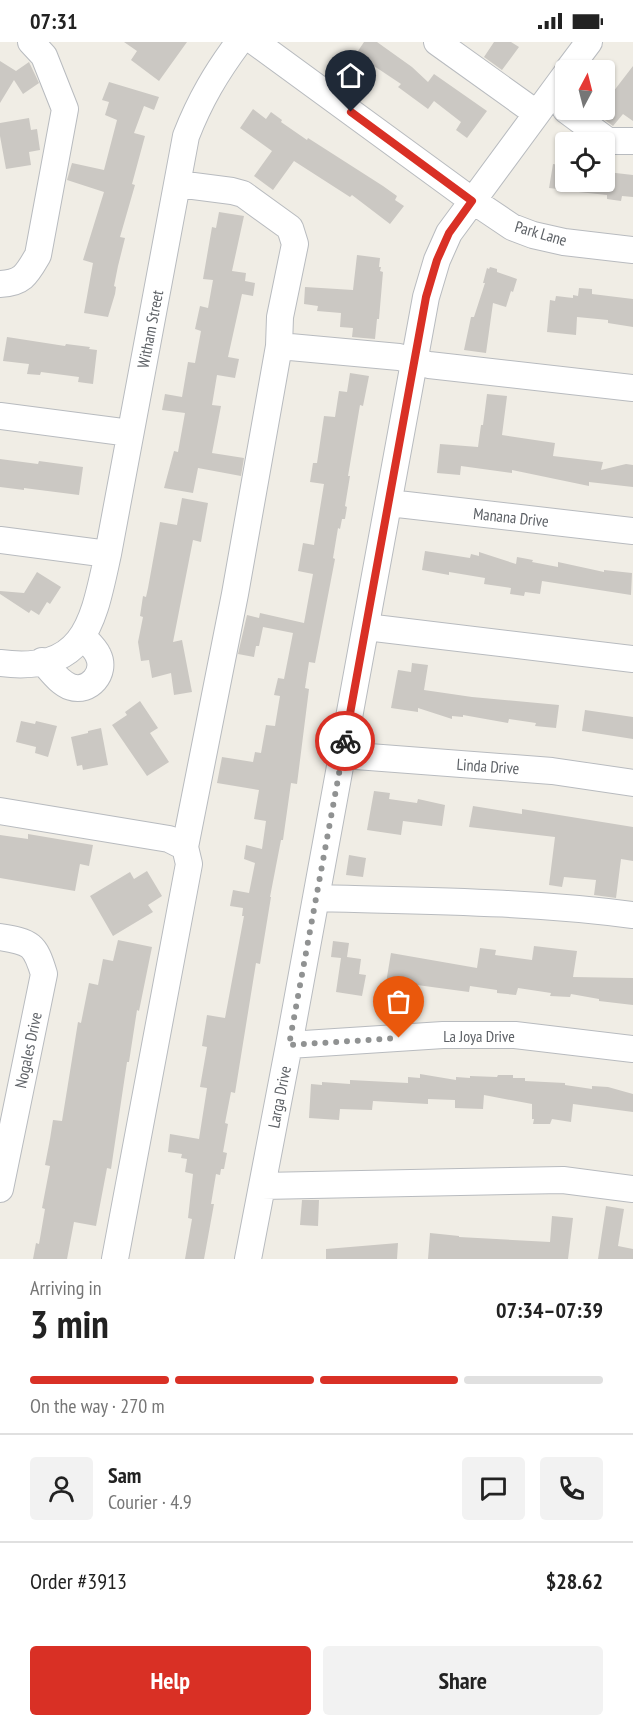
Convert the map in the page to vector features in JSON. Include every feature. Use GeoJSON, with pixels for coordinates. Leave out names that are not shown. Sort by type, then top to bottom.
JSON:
{"type":"FeatureCollection","features":[{"type":"Feature","properties":{"kind":"street"},"geometry":{"type":"LineString","coordinates":[[0,284],[12,283],[27,275],[38,255],[65,109],[44,56],[31,42]]}},
{"type":"Feature","properties":{"kind":"street","name":"Witham Street"},"geometry":{"type":"LineString","coordinates":[[86,632],[99,595],[108,554],[186,136],[199,103],[239,42]]}},
{"type":"Feature","properties":{"kind":"street","name":"Park Lane"},"geometry":{"type":"LineString","coordinates":[[255,42],[472,201],[512,227],[533,235],[564,242],[633,250]]}},
{"type":"Feature","properties":{"kind":"street"},"geometry":{"type":"LineString","coordinates":[[437,42],[554,107],[608,141],[633,141]]}},
{"type":"Feature","properties":{"kind":"street"},"geometry":{"type":"LineString","coordinates":[[576,60],[589,42]]}},
{"type":"Feature","properties":{"kind":"street","name":"Larga Drive"},"geometry":{"type":"LineString","coordinates":[[248,1259],[426,297],[437,260],[449,233],[472,201],[554,107]]}},
{"type":"Feature","properties":{"kind":"street"},"geometry":{"type":"LineString","coordinates":[[115,1259],[189,864],[185,847],[235,594],[279,346],[280,317],[295,244],[290,228],[243,194],[232,190],[178,184]]}},
{"type":"Feature","properties":{"kind":"street"},"geometry":{"type":"LineString","coordinates":[[279,346],[399,357],[429,365],[633,388]]}},
{"type":"Feature","properties":{"kind":"street"},"geometry":{"type":"LineString","coordinates":[[0,416],[130,433]]}},
{"type":"Feature","properties":{"kind":"street","name":"Manana Drive"},"geometry":{"type":"LineString","coordinates":[[389,503],[633,531]]}},
{"type":"Feature","properties":{"kind":"street"},"geometry":{"type":"LineString","coordinates":[[0,540],[108,554]]}},
{"type":"Feature","properties":{"kind":"street"},"geometry":{"type":"LineString","coordinates":[[366,627],[633,658]]}},
{"type":"Feature","properties":{"kind":"street"},"geometry":{"type":"LineString","coordinates":[[0,663],[21,665],[52,659],[75,647],[86,632],[98,656],[100,670],[93,683],[78,688],[71,687],[64,684],[42,661]]}},
{"type":"Feature","properties":{"kind":"street","name":"Linda Drive"},"geometry":{"type":"LineString","coordinates":[[342,755],[552,771],[633,783]]}},
{"type":"Feature","properties":{"kind":"street"},"geometry":{"type":"LineString","coordinates":[[0,811],[169,839],[185,847]]}},
{"type":"Feature","properties":{"kind":"street"},"geometry":{"type":"LineString","coordinates":[[316,898],[516,904],[579,908],[633,915]]}},
{"type":"Feature","properties":{"kind":"street","name":"Nogales Drive"},"geometry":{"type":"LineString","coordinates":[[0,937],[19,940],[37,951],[44,974],[0,1184]]}},
{"type":"Feature","properties":{"kind":"street","name":"La Joya Drive"},"geometry":{"type":"LineString","coordinates":[[289,1045],[443,1035],[515,1035],[633,1049]]}},
{"type":"Feature","properties":{"kind":"street"},"geometry":{"type":"LineString","coordinates":[[262,1186],[563,1180],[633,1189]]}},
{"type":"Feature","properties":{"kind":"building"},"geometry":{"type":"Polygon","coordinates":[[[124,42],[187,42],[159,81],[131,60],[137,51],[124,42]]]}},
{"type":"Feature","properties":{"kind":"building"},"geometry":{"type":"Polygon","coordinates":[[[364,42],[377,42],[412,67],[428,82],[434,74],[487,111],[467,138],[456,130],[461,122],[434,101],[428,109],[398,87],[401,84],[356,54],[364,42]]]}},
{"type":"Feature","properties":{"kind":"building"},"geometry":{"type":"Polygon","coordinates":[[[494,42],[511,42],[519,47],[502,70],[484,57],[494,42]]]}},
{"type":"Feature","properties":{"kind":"building"},"geometry":{"type":"Polygon","coordinates":[[[0,61],[16,71],[29,62],[39,83],[23,94],[14,80],[0,103],[0,61]]]}},
{"type":"Feature","properties":{"kind":"building"},"geometry":{"type":"Polygon","coordinates":[[[633,66],[633,121],[623,114],[613,126],[605,120],[615,120],[615,89],[633,66]]]}},
{"type":"Feature","properties":{"kind":"building"},"geometry":{"type":"Polygon","coordinates":[[[109,82],[159,97],[154,110],[144,106],[134,133],[145,136],[132,184],[135,185],[120,237],[125,238],[114,286],[116,287],[115,294],[108,317],[84,313],[93,263],[83,260],[104,192],[67,180],[72,163],[104,170],[117,120],[105,115],[109,102],[102,100],[109,82]]]}},
{"type":"Feature","properties":{"kind":"building"},"geometry":{"type":"Polygon","coordinates":[[[253,109],[266,119],[271,112],[307,140],[308,138],[383,186],[397,196],[395,200],[404,206],[390,224],[352,195],[350,197],[294,161],[273,190],[254,176],[272,151],[240,128],[253,109]]]}},
{"type":"Feature","properties":{"kind":"building"},"geometry":{"type":"Polygon","coordinates":[[[29,118],[31,130],[37,129],[40,150],[29,152],[31,165],[6,169],[0,123],[29,118]]]}},
{"type":"Feature","properties":{"kind":"building"},"geometry":{"type":"Polygon","coordinates":[[[553,164],[555,164],[555,189],[549,188],[553,164]]]}},
{"type":"Feature","properties":{"kind":"building"},"geometry":{"type":"Polygon","coordinates":[[[615,173],[633,175],[633,197],[622,196],[621,201],[607,199],[607,195],[578,192],[615,192],[615,173]]]}},
{"type":"Feature","properties":{"kind":"building"},"geometry":{"type":"Polygon","coordinates":[[[219,212],[244,216],[232,271],[246,273],[245,281],[255,283],[253,296],[242,294],[228,357],[239,359],[235,378],[217,375],[212,405],[221,406],[212,453],[244,458],[241,476],[198,468],[193,493],[164,488],[174,451],[178,452],[185,413],[162,410],[165,394],[182,397],[188,362],[195,363],[201,331],[195,329],[200,306],[208,308],[213,280],[203,279],[212,227],[216,228],[219,212]]]}},
{"type":"Feature","properties":{"kind":"building"},"geometry":{"type":"Polygon","coordinates":[[[357,255],[380,258],[379,267],[383,272],[375,339],[352,337],[353,328],[340,327],[341,313],[317,311],[318,306],[304,304],[305,287],[353,290],[357,255]]]}},
{"type":"Feature","properties":{"kind":"building"},"geometry":{"type":"Polygon","coordinates":[[[490,267],[517,279],[513,292],[511,291],[506,307],[493,303],[486,353],[464,350],[471,317],[474,317],[485,283],[483,283],[487,268],[490,267]]]}},
{"type":"Feature","properties":{"kind":"building"},"geometry":{"type":"Polygon","coordinates":[[[579,288],[592,289],[592,294],[633,299],[633,327],[608,323],[608,320],[577,317],[576,335],[547,332],[550,300],[555,301],[556,296],[573,298],[573,295],[578,296],[579,288]]]}},
{"type":"Feature","properties":{"kind":"building"},"geometry":{"type":"Polygon","coordinates":[[[7,337],[65,346],[66,344],[90,347],[89,349],[97,350],[93,384],[78,382],[79,377],[41,372],[40,375],[27,374],[29,364],[3,361],[7,337]]]}},
{"type":"Feature","properties":{"kind":"building"},"geometry":{"type":"Polygon","coordinates":[[[350,373],[369,376],[363,406],[360,405],[348,476],[350,476],[345,519],[342,519],[340,529],[338,528],[333,558],[335,559],[315,663],[309,662],[305,688],[309,689],[297,784],[291,783],[260,964],[256,963],[235,1093],[231,1092],[225,1123],[228,1124],[223,1152],[227,1153],[224,1169],[221,1169],[220,1175],[216,1174],[211,1204],[214,1204],[204,1259],[185,1259],[192,1219],[188,1218],[193,1174],[185,1172],[187,1159],[181,1158],[182,1154],[168,1152],[170,1134],[199,1139],[207,1088],[200,1087],[207,1047],[202,1046],[207,1015],[225,1018],[244,916],[242,916],[243,908],[230,906],[233,890],[249,893],[255,863],[244,859],[246,845],[262,849],[266,821],[254,819],[259,790],[217,783],[222,757],[253,762],[255,752],[261,753],[266,725],[275,726],[280,696],[274,695],[278,678],[284,679],[293,633],[263,627],[254,657],[238,654],[247,615],[259,618],[260,613],[304,623],[313,574],[298,571],[303,543],[314,545],[324,484],[310,482],[313,463],[317,463],[324,416],[335,417],[339,391],[347,392],[350,373]]]}},
{"type":"Feature","properties":{"kind":"building"},"geometry":{"type":"Polygon","coordinates":[[[487,394],[507,396],[502,435],[555,443],[553,456],[603,462],[601,470],[626,464],[633,465],[633,487],[589,482],[589,486],[512,470],[512,473],[461,466],[460,475],[437,473],[440,444],[478,447],[487,394]]]}},
{"type":"Feature","properties":{"kind":"building"},"geometry":{"type":"Polygon","coordinates":[[[0,459],[83,467],[79,495],[0,487],[0,459]]]}},
{"type":"Feature","properties":{"kind":"building"},"geometry":{"type":"Polygon","coordinates":[[[182,498],[208,503],[201,542],[193,540],[173,642],[182,640],[192,692],[174,695],[171,673],[152,678],[149,660],[141,661],[138,642],[143,617],[140,616],[143,596],[146,597],[160,522],[177,525],[182,498]]]}},
{"type":"Feature","properties":{"kind":"building"},"geometry":{"type":"Polygon","coordinates":[[[425,551],[470,558],[471,554],[479,556],[479,552],[516,564],[517,557],[558,567],[558,562],[604,572],[604,570],[632,573],[631,595],[542,581],[540,594],[525,592],[524,596],[510,594],[511,588],[484,584],[485,578],[422,570],[425,551]]]}},
{"type":"Feature","properties":{"kind":"building"},"geometry":{"type":"Polygon","coordinates":[[[37,572],[61,587],[50,604],[47,602],[39,615],[31,610],[29,613],[0,594],[0,591],[24,593],[37,572]]]}},
{"type":"Feature","properties":{"kind":"building"},"geometry":{"type":"Polygon","coordinates":[[[412,663],[428,665],[424,690],[559,705],[556,728],[535,726],[536,723],[509,719],[508,723],[463,715],[463,717],[452,716],[452,719],[418,708],[418,712],[391,708],[398,670],[411,672],[412,663]]]}},
{"type":"Feature","properties":{"kind":"building"},"geometry":{"type":"Polygon","coordinates":[[[140,701],[158,728],[150,733],[169,762],[147,776],[112,725],[127,715],[125,712],[140,701]]]}},
{"type":"Feature","properties":{"kind":"building"},"geometry":{"type":"Polygon","coordinates":[[[585,710],[633,717],[633,739],[582,731],[585,710]]]}},
{"type":"Feature","properties":{"kind":"building"},"geometry":{"type":"Polygon","coordinates":[[[21,721],[35,724],[36,721],[57,726],[48,757],[35,753],[36,747],[16,742],[21,721]]]}},
{"type":"Feature","properties":{"kind":"building"},"geometry":{"type":"Polygon","coordinates":[[[101,728],[108,765],[83,770],[82,765],[77,766],[71,737],[101,728]]]}},
{"type":"Feature","properties":{"kind":"building"},"geometry":{"type":"Polygon","coordinates":[[[374,791],[390,793],[389,799],[417,803],[418,799],[445,805],[442,826],[403,821],[401,835],[367,830],[374,791]]]}},
{"type":"Feature","properties":{"kind":"building"},"geometry":{"type":"Polygon","coordinates":[[[473,806],[522,814],[522,809],[633,827],[633,861],[621,859],[616,898],[594,895],[596,880],[564,877],[562,887],[549,885],[555,837],[469,827],[473,806]]]}},
{"type":"Feature","properties":{"kind":"building"},"geometry":{"type":"Polygon","coordinates":[[[28,834],[93,845],[89,866],[80,864],[75,891],[0,878],[0,835],[28,839],[28,834]]]}},
{"type":"Feature","properties":{"kind":"building"},"geometry":{"type":"Polygon","coordinates":[[[349,855],[366,858],[363,877],[346,875],[349,855]]]}},
{"type":"Feature","properties":{"kind":"building"},"geometry":{"type":"Polygon","coordinates":[[[147,871],[162,896],[148,905],[153,912],[113,936],[90,896],[130,872],[134,879],[147,871]]]}},
{"type":"Feature","properties":{"kind":"building"},"geometry":{"type":"Polygon","coordinates":[[[118,940],[152,947],[139,1011],[137,1010],[129,1062],[127,1062],[111,1169],[107,1168],[96,1226],[74,1222],[67,1259],[33,1259],[36,1243],[39,1244],[45,1209],[42,1208],[50,1166],[45,1165],[53,1120],[62,1121],[78,1022],[81,1023],[89,983],[98,985],[103,959],[113,961],[118,940]]]}},
{"type":"Feature","properties":{"kind":"building"},"geometry":{"type":"Polygon","coordinates":[[[333,941],[349,943],[347,957],[361,959],[359,974],[366,975],[362,996],[336,992],[341,958],[331,957],[333,941]]]}},
{"type":"Feature","properties":{"kind":"building"},"geometry":{"type":"Polygon","coordinates":[[[534,946],[577,951],[573,977],[633,978],[633,1005],[599,1001],[599,999],[571,994],[570,997],[550,996],[551,993],[518,988],[516,995],[470,986],[469,992],[417,985],[416,994],[385,989],[391,953],[477,968],[480,948],[496,950],[495,955],[532,960],[534,946]]]}},
{"type":"Feature","properties":{"kind":"building"},"geometry":{"type":"Polygon","coordinates":[[[420,1074],[456,1080],[456,1077],[513,1075],[513,1078],[525,1078],[525,1081],[565,1083],[565,1085],[592,1089],[592,1086],[608,1087],[633,1094],[633,1112],[573,1104],[571,1122],[552,1119],[550,1124],[533,1124],[532,1104],[484,1095],[483,1109],[455,1108],[455,1100],[428,1099],[428,1104],[373,1101],[372,1110],[340,1109],[339,1120],[309,1118],[311,1084],[322,1085],[322,1082],[350,1084],[350,1080],[408,1083],[408,1077],[420,1078],[420,1074]]]}},
{"type":"Feature","properties":{"kind":"building"},"geometry":{"type":"Polygon","coordinates":[[[302,1200],[319,1200],[318,1226],[300,1225],[302,1200]]]}},
{"type":"Feature","properties":{"kind":"building"},"geometry":{"type":"Polygon","coordinates":[[[606,1206],[624,1209],[618,1246],[633,1249],[633,1259],[598,1259],[606,1206]]]}},
{"type":"Feature","properties":{"kind":"building"},"geometry":{"type":"Polygon","coordinates":[[[552,1216],[573,1218],[568,1259],[428,1259],[430,1233],[459,1237],[550,1242],[552,1216]]]}},
{"type":"Feature","properties":{"kind":"building"},"geometry":{"type":"Polygon","coordinates":[[[398,1243],[397,1259],[326,1259],[326,1249],[398,1243]]]}},
{"type":"Feature","properties":{"kind":"way so far"},"geometry":{"type":"LineString","coordinates":[[345,741],[289,1045],[399,1038]]}},
{"type":"Feature","properties":{"kind":"route"},"geometry":{"type":"LineString","coordinates":[[345,741],[426,297],[437,260],[449,233],[472,201],[351,112]]}}]}
